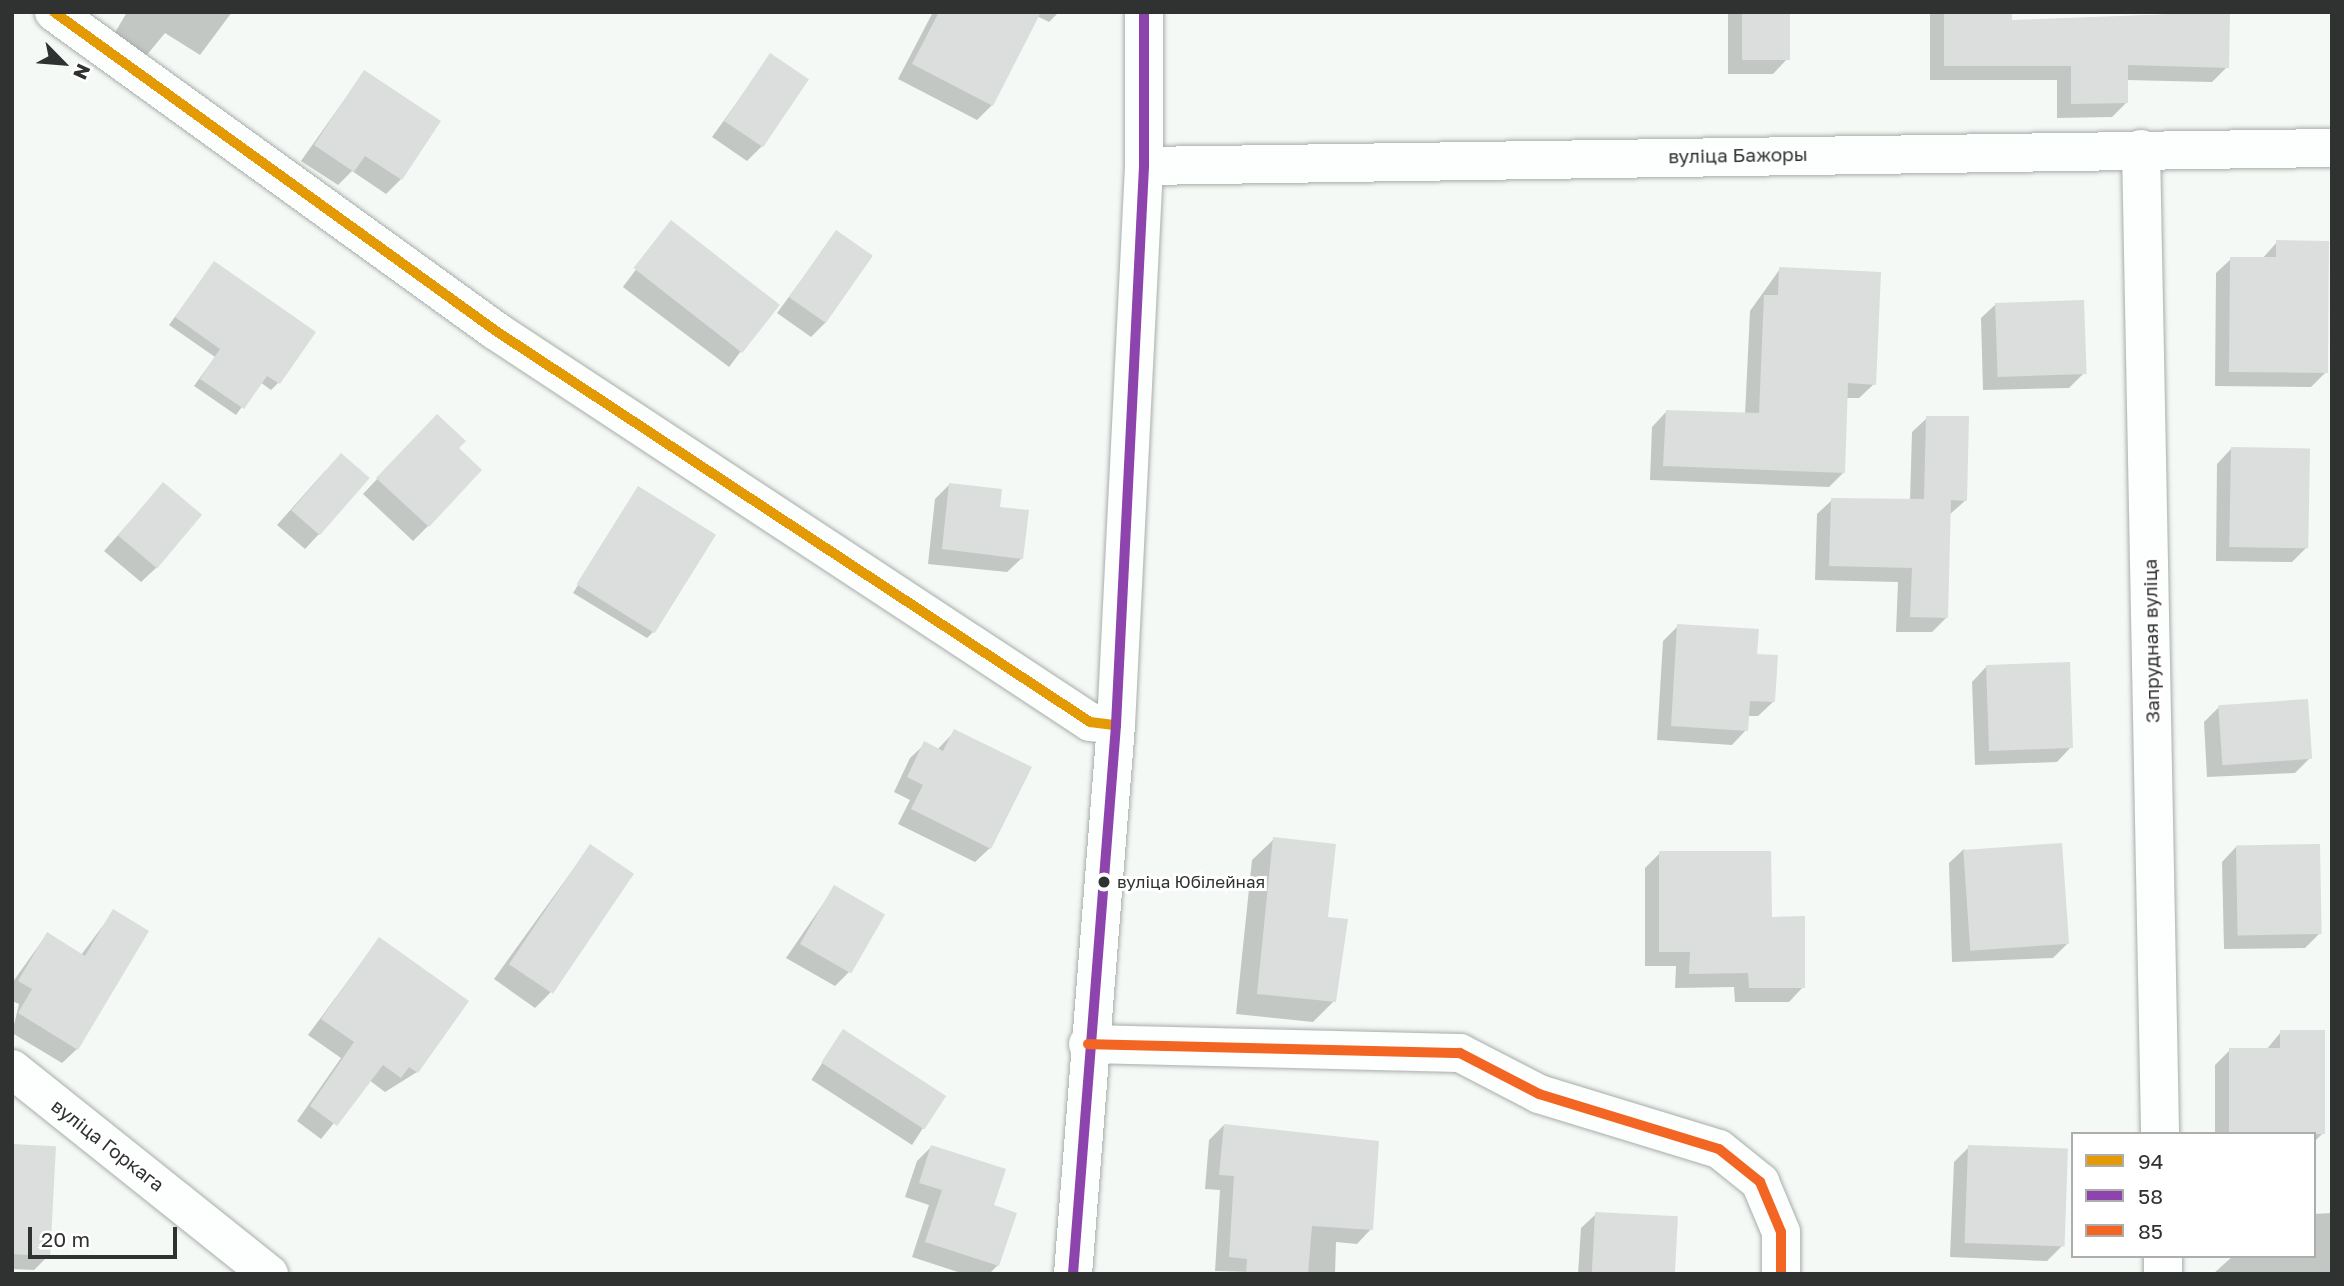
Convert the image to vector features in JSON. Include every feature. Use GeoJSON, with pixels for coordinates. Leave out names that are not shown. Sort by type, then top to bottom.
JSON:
{"type":"FeatureCollection","features":[{"type":"Feature","properties":{"kind":"street"},"geometry":{"type":"LineString","coordinates":[[54,12],[496,331],[1090,722],[1116,725]]}},
{"type":"Feature","properties":{"kind":"street"},"geometry":{"type":"LineString","coordinates":[[1073,1274],[1088,1044],[1116,725],[1144,166],[1144,12]]}},
{"type":"Feature","properties":{"kind":"street","name":"вуліца Бажоры"},"geometry":{"type":"LineString","coordinates":[[1144,166],[2332,148]]}},
{"type":"Feature","properties":{"kind":"street","name":"Запрудная вуліца"},"geometry":{"type":"LineString","coordinates":[[2141,149],[2160,1132]]}},
{"type":"Feature","properties":{"kind":"street"},"geometry":{"type":"LineString","coordinates":[[1088,1044],[1460,1052],[1539,1094],[1719,1149],[1760,1182],[1781,1232],[1781,1274]]}},
{"type":"Feature","properties":{"kind":"street","name":"вуліца Горкага"},"geometry":{"type":"LineString","coordinates":[[12,1069],[269,1274]]}},
{"type":"Feature","properties":{"kind":"building"},"geometry":{"type":"Polygon","coordinates":[[[939,12],[1041,12],[993,106],[912,64],[939,12]]]}},
{"type":"Feature","properties":{"kind":"building"},"geometry":{"type":"Polygon","coordinates":[[[1742,12],[1790,12],[1790,60],[1742,60],[1742,12]]]}},
{"type":"Feature","properties":{"kind":"building"},"geometry":{"type":"Polygon","coordinates":[[[1944,12],[2012,12],[2012,20],[2230,12],[2229,68],[2128,65],[2128,103],[2071,104],[2071,66],[1944,66],[1944,12]]]}},
{"type":"Feature","properties":{"kind":"building"},"geometry":{"type":"Polygon","coordinates":[[[770,53],[809,79],[763,147],[724,121],[770,53]]]}},
{"type":"Feature","properties":{"kind":"building"},"geometry":{"type":"Polygon","coordinates":[[[364,70],[441,121],[402,180],[365,156],[354,172],[314,145],[364,70]]]}},
{"type":"Feature","properties":{"kind":"building"},"geometry":{"type":"Polygon","coordinates":[[[671,220],[780,305],[742,353],[633,268],[671,220]]]}},
{"type":"Feature","properties":{"kind":"building"},"geometry":{"type":"Polygon","coordinates":[[[836,230],[873,256],[826,323],[789,297],[836,230]]]}},
{"type":"Feature","properties":{"kind":"building"},"geometry":{"type":"Polygon","coordinates":[[[2276,240],[2329,241],[2328,373],[2229,372],[2230,257],[2276,257],[2276,240]]]}},
{"type":"Feature","properties":{"kind":"building"},"geometry":{"type":"Polygon","coordinates":[[[214,261],[316,332],[280,384],[267,376],[244,409],[200,379],[220,349],[175,317],[214,261]]]}},
{"type":"Feature","properties":{"kind":"building"},"geometry":{"type":"Polygon","coordinates":[[[1779,267],[1881,272],[1876,385],[1848,383],[1845,473],[1663,466],[1666,410],[1759,413],[1764,295],[1778,295],[1779,267]]]}},
{"type":"Feature","properties":{"kind":"building"},"geometry":{"type":"Polygon","coordinates":[[[2084,300],[2087,374],[1998,377],[1995,303],[2084,300]]]}},
{"type":"Feature","properties":{"kind":"building"},"geometry":{"type":"Polygon","coordinates":[[[437,414],[466,441],[459,448],[482,470],[429,527],[376,478],[437,414]]]}},
{"type":"Feature","properties":{"kind":"building"},"geometry":{"type":"Polygon","coordinates":[[[1926,416],[1969,416],[1967,501],[1951,500],[1948,618],[1910,617],[1912,568],[1829,566],[1831,498],[1924,499],[1926,416]]]}},
{"type":"Feature","properties":{"kind":"building"},"geometry":{"type":"Polygon","coordinates":[[[2231,447],[2310,448],[2308,548],[2229,547],[2231,447]]]}},
{"type":"Feature","properties":{"kind":"building"},"geometry":{"type":"Polygon","coordinates":[[[341,453],[370,478],[320,535],[291,510],[341,453]]]}},
{"type":"Feature","properties":{"kind":"building"},"geometry":{"type":"Polygon","coordinates":[[[163,482],[202,515],[157,568],[118,536],[163,482]]]}},
{"type":"Feature","properties":{"kind":"building"},"geometry":{"type":"Polygon","coordinates":[[[949,483],[1002,489],[1000,507],[1029,510],[1023,559],[942,549],[949,483]]]}},
{"type":"Feature","properties":{"kind":"building"},"geometry":{"type":"Polygon","coordinates":[[[638,486],[716,535],[655,633],[577,584],[638,486]]]}},
{"type":"Feature","properties":{"kind":"building"},"geometry":{"type":"Polygon","coordinates":[[[1677,624],[1759,629],[1757,654],[1778,655],[1775,702],[1750,701],[1748,731],[1671,726],[1677,624]]]}},
{"type":"Feature","properties":{"kind":"building"},"geometry":{"type":"Polygon","coordinates":[[[2070,662],[2073,748],[1989,751],[1986,665],[2070,662]]]}},
{"type":"Feature","properties":{"kind":"building"},"geometry":{"type":"Polygon","coordinates":[[[2308,699],[2312,759],[2222,765],[2218,705],[2308,699]]]}},
{"type":"Feature","properties":{"kind":"building"},"geometry":{"type":"Polygon","coordinates":[[[954,729],[1032,767],[991,849],[911,809],[923,785],[907,777],[924,741],[943,751],[954,729]]]}},
{"type":"Feature","properties":{"kind":"building"},"geometry":{"type":"Polygon","coordinates":[[[1273,837],[1336,844],[1328,917],[1348,919],[1336,1002],[1257,994],[1273,837]]]}},
{"type":"Feature","properties":{"kind":"building"},"geometry":{"type":"Polygon","coordinates":[[[2062,843],[2069,944],[1970,951],[1963,850],[2062,843]]]}},
{"type":"Feature","properties":{"kind":"building"},"geometry":{"type":"Polygon","coordinates":[[[590,844],[634,874],[553,994],[509,964],[590,844]]]}},
{"type":"Feature","properties":{"kind":"building"},"geometry":{"type":"Polygon","coordinates":[[[2320,844],[2322,934],[2238,935],[2236,845],[2320,844]]]}},
{"type":"Feature","properties":{"kind":"building"},"geometry":{"type":"Polygon","coordinates":[[[1659,851],[1771,851],[1772,917],[1805,916],[1805,988],[1749,988],[1748,973],[1689,974],[1690,952],[1659,952],[1659,851]]]}},
{"type":"Feature","properties":{"kind":"building"},"geometry":{"type":"Polygon","coordinates":[[[834,885],[885,914],[851,973],[800,944],[834,885]]]}},
{"type":"Feature","properties":{"kind":"building"},"geometry":{"type":"Polygon","coordinates":[[[113,909],[149,931],[78,1050],[18,1013],[32,989],[18,981],[47,932],[85,956],[113,909]]]}},
{"type":"Feature","properties":{"kind":"building"},"geometry":{"type":"Polygon","coordinates":[[[379,937],[469,1001],[418,1073],[409,1067],[401,1078],[383,1065],[337,1126],[310,1106],[354,1042],[321,1019],[379,937]]]}},
{"type":"Feature","properties":{"kind":"building"},"geometry":{"type":"Polygon","coordinates":[[[843,1029],[946,1096],[924,1130],[821,1063],[843,1029]]]}},
{"type":"Feature","properties":{"kind":"building"},"geometry":{"type":"Polygon","coordinates":[[[2280,1030],[2325,1030],[2325,1134],[2229,1132],[2229,1048],[2280,1048],[2280,1030]]]}},
{"type":"Feature","properties":{"kind":"building"},"geometry":{"type":"Polygon","coordinates":[[[1224,1124],[1379,1141],[1373,1230],[1312,1226],[1308,1274],[1246,1274],[1247,1259],[1229,1257],[1234,1176],[1219,1175],[1224,1124]]]}},
{"type":"Feature","properties":{"kind":"building"},"geometry":{"type":"Polygon","coordinates":[[[12,1144],[56,1146],[50,1256],[12,1254],[12,1144]]]}},
{"type":"Feature","properties":{"kind":"building"},"geometry":{"type":"Polygon","coordinates":[[[931,1145],[1006,1169],[994,1205],[1017,1213],[999,1266],[925,1242],[942,1190],[919,1183],[931,1145]]]}},
{"type":"Feature","properties":{"kind":"building"},"geometry":{"type":"Polygon","coordinates":[[[1968,1145],[2068,1148],[2065,1246],[1965,1243],[1968,1145]]]}},
{"type":"Feature","properties":{"kind":"building"},"geometry":{"type":"Polygon","coordinates":[[[1595,1212],[1678,1216],[1675,1274],[1592,1274],[1595,1212]]]}},
{"type":"Feature","properties":{"kind":"transit line","name":"94"},"geometry":{"type":"LineString","coordinates":[[54,12],[496,331],[1090,722],[1116,725]]}},
{"type":"Feature","properties":{"kind":"transit line","name":"58"},"geometry":{"type":"LineString","coordinates":[[1073,1274],[1116,725],[1144,166],[1144,12]]}},
{"type":"Feature","properties":{"kind":"transit line","name":"85"},"geometry":{"type":"LineString","coordinates":[[1088,1044],[1460,1053],[1539,1094],[1719,1149],[1760,1182],[1781,1232],[1781,1274]]}},
{"type":"Feature","properties":{"kind":"place","name":"вуліца Юбілейная"},"geometry":{"type":"Point","coordinates":[1104,882]}}]}
